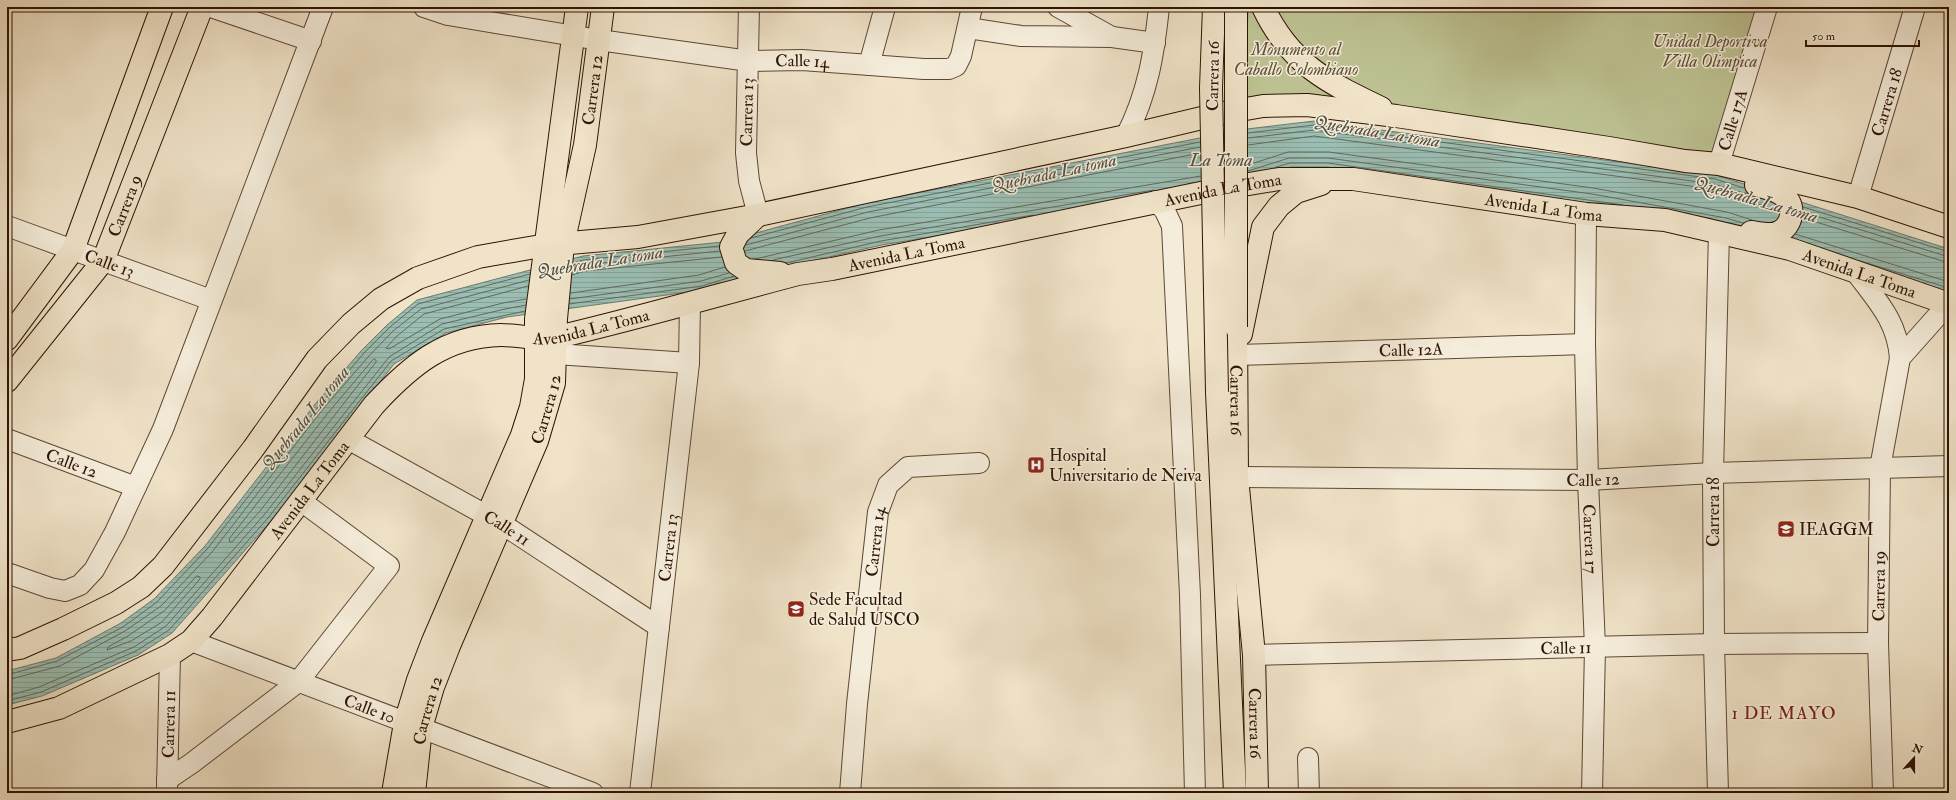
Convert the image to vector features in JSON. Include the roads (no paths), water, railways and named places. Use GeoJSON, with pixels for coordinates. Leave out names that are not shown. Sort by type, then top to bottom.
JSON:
{"type":"FeatureCollection","features":[{"type":"Feature","properties":{"kind":"main road","name":"Carrera 9"},"geometry":{"type":"LineString","coordinates":[[10,329],[73,250],[162,7]]}},
{"type":"Feature","properties":{"kind":"main road","name":"Carrera 9"},"geometry":{"type":"LineString","coordinates":[[7,381],[103,261],[202,7]]}},
{"type":"Feature","properties":{"kind":"main road","name":"Carrera 12"},"geometry":{"type":"LineString","coordinates":[[394,793],[413,725],[449,646],[495,520],[531,407],[536,379],[548,333],[577,7]]}},
{"type":"Feature","properties":{"kind":"main road","name":"Carrera 12"},"geometry":{"type":"LineString","coordinates":[[555,249],[585,145],[603,7]]}},
{"type":"Feature","properties":{"kind":"main road","name":"Carrera 16"},"geometry":{"type":"LineString","coordinates":[[1214,7],[1211,88],[1217,392],[1235,793]]}},
{"type":"Feature","properties":{"kind":"main road","name":"Carrera 16"},"geometry":{"type":"LineString","coordinates":[[1236,7],[1237,477],[1254,655],[1257,793]]}},
{"type":"Feature","properties":{"kind":"main road"},"geometry":{"type":"LineString","coordinates":[[1263,7],[1276,34],[1293,54],[1311,70],[1333,85],[1396,116]]}},
{"type":"Feature","properties":{"kind":"main road"},"geometry":{"type":"LineString","coordinates":[[7,650],[20,648],[63,629],[116,603],[141,587],[163,566],[253,450],[317,359],[351,324],[381,299],[418,278],[459,262],[638,236],[758,215],[1126,136],[1223,113],[1263,106],[1307,105],[1396,116],[1686,161],[1719,164],[1858,197],[1949,227]]}},
{"type":"Feature","properties":{"kind":"main road"},"geometry":{"type":"LineString","coordinates":[[1665,220],[1770,234],[1779,232],[1789,220],[1792,205],[1784,195],[1686,161]]}},
{"type":"Feature","properties":{"kind":"main road","name":"Avenida La Toma"},"geometry":{"type":"LineString","coordinates":[[7,722],[59,708],[170,655],[191,641],[212,617],[374,405],[399,378],[427,356],[457,343],[486,335],[548,333],[690,303],[798,274],[832,269],[1156,201],[1279,179],[1353,179],[1586,214],[1665,220],[1790,249],[1949,304]]}},
{"type":"Feature","properties":{"kind":"main road"},"geometry":{"type":"LineString","coordinates":[[1237,353],[1263,227],[1280,206],[1296,192],[1317,185],[1353,179]]}},
{"type":"Feature","properties":{"kind":"main road"},"geometry":{"type":"LineString","coordinates":[[758,215],[738,234],[732,247],[736,263],[746,270],[798,274]]}},
{"type":"Feature","properties":{"kind":"main road","name":"Carrera 12"},"geometry":{"type":"LineString","coordinates":[[413,725],[414,793]]}},
{"type":"Feature","properties":{"kind":"street"},"geometry":{"type":"LineString","coordinates":[[211,7],[310,41]]}},
{"type":"Feature","properties":{"kind":"street"},"geometry":{"type":"LineString","coordinates":[[7,573],[50,588],[65,591],[80,585],[94,570],[115,532],[163,429],[211,300],[304,63],[310,41],[323,7]]}},
{"type":"Feature","properties":{"kind":"street","name":"Calle 14"},"geometry":{"type":"LineString","coordinates":[[424,7],[448,15],[599,40],[748,61],[802,60],[924,69],[949,69],[956,66],[961,56],[972,7]]}},
{"type":"Feature","properties":{"kind":"street","name":"Carrera 13"},"geometry":{"type":"LineString","coordinates":[[749,7],[746,153],[749,181],[758,215]]}},
{"type":"Feature","properties":{"kind":"street"},"geometry":{"type":"LineString","coordinates":[[869,65],[885,7]]}},
{"type":"Feature","properties":{"kind":"street"},"geometry":{"type":"LineString","coordinates":[[1058,7],[1112,37]]}},
{"type":"Feature","properties":{"kind":"street"},"geometry":{"type":"LineString","coordinates":[[1126,136],[1143,99],[1148,80],[1155,43],[1159,7]]}},
{"type":"Feature","properties":{"kind":"street","name":"Calle 17A"},"geometry":{"type":"LineString","coordinates":[[1719,164],[1768,7]]}},
{"type":"Feature","properties":{"kind":"street","name":"Carrera 18"},"geometry":{"type":"LineString","coordinates":[[1858,197],[1915,7]]}},
{"type":"Feature","properties":{"kind":"street"},"geometry":{"type":"LineString","coordinates":[[968,28],[1022,36],[1112,37],[1155,43]]}},
{"type":"Feature","properties":{"kind":"street"},"geometry":{"type":"LineString","coordinates":[[1156,201],[1165,210],[1172,226],[1190,595],[1196,793]]}},
{"type":"Feature","properties":{"kind":"street","name":"Carrera 17"},"geometry":{"type":"LineString","coordinates":[[1586,214],[1585,344],[1594,647],[1592,793]]}},
{"type":"Feature","properties":{"kind":"street","name":"Calle 13"},"geometry":{"type":"LineString","coordinates":[[7,226],[211,300]]}},
{"type":"Feature","properties":{"kind":"street","name":"Carrera 18"},"geometry":{"type":"LineString","coordinates":[[1718,793],[1714,644],[1713,473],[1719,232]]}},
{"type":"Feature","properties":{"kind":"street"},"geometry":{"type":"LineString","coordinates":[[1855,271],[1885,310],[1896,331],[1900,358]]}},
{"type":"Feature","properties":{"kind":"street","name":"Carrera 13"},"geometry":{"type":"LineString","coordinates":[[640,793],[689,363],[690,303]]}},
{"type":"Feature","properties":{"kind":"street"},"geometry":{"type":"LineString","coordinates":[[1900,358],[1949,304]]}},
{"type":"Feature","properties":{"kind":"street"},"geometry":{"type":"LineString","coordinates":[[548,333],[689,363]]}},
{"type":"Feature","properties":{"kind":"street","name":"Calle 12A"},"geometry":{"type":"LineString","coordinates":[[1237,353],[1585,344]]}},
{"type":"Feature","properties":{"kind":"street","name":"Carrera 19"},"geometry":{"type":"LineString","coordinates":[[1883,793],[1878,643],[1880,468],[1900,358]]}},
{"type":"Feature","properties":{"kind":"street","name":"Calle 12"},"geometry":{"type":"LineString","coordinates":[[7,439],[136,487]]}},
{"type":"Feature","properties":{"kind":"street","name":"Calle 11"},"geometry":{"type":"LineString","coordinates":[[348,439],[495,520],[659,627]]}},
{"type":"Feature","properties":{"kind":"street","name":"Carrera 14"},"geometry":{"type":"LineString","coordinates":[[850,793],[857,704],[878,512],[888,485],[908,466],[979,464]]}},
{"type":"Feature","properties":{"kind":"street","name":"Calle 12"},"geometry":{"type":"LineString","coordinates":[[1237,477],[1588,480],[1713,473],[1949,466]]}},
{"type":"Feature","properties":{"kind":"street"},"geometry":{"type":"LineString","coordinates":[[167,786],[192,763],[298,682],[389,566],[301,501]]}},
{"type":"Feature","properties":{"kind":"street","name":"Calle 10"},"geometry":{"type":"LineString","coordinates":[[191,641],[592,793]]}},
{"type":"Feature","properties":{"kind":"street","name":"Calle 11"},"geometry":{"type":"LineString","coordinates":[[1254,655],[1714,644],[1878,643]]}},
{"type":"Feature","properties":{"kind":"street","name":"Carrera 11"},"geometry":{"type":"LineString","coordinates":[[167,786],[170,655]]}},
{"type":"Feature","properties":{"kind":"street"},"geometry":{"type":"LineString","coordinates":[[1308,758],[1309,793]]}},
{"type":"Feature","properties":{"kind":"water","name":"La Toma"},"geometry":{"type":"Polygon","coordinates":[[[1314,121],[1716,175],[1949,249],[1949,297],[1724,227],[1590,203],[1327,167],[1291,167],[1225,188],[882,245],[762,272],[703,290],[507,317],[446,333],[394,364],[271,521],[172,633],[138,655],[42,696],[7,705],[7,671],[56,658],[121,623],[154,599],[205,546],[316,403],[361,351],[387,325],[417,300],[583,256],[723,242],[866,203],[1200,138],[1222,132],[1314,121]]]}},
{"type":"Feature","properties":{"kind":"place","name":"Hospital Universitario de Neiva"},"geometry":{"type":"Point","coordinates":[1036,465]}},
{"type":"Feature","properties":{"kind":"place","name":"IEAGGM"},"geometry":{"type":"Point","coordinates":[1786,529]}},
{"type":"Feature","properties":{"kind":"place","name":"Sede Facultad de Salud USCO"},"geometry":{"type":"Point","coordinates":[796,609]}},
{"type":"Feature","properties":{"kind":"district","name":"1 DE MAYO"},"geometry":{"type":"Point","coordinates":[1784,713]}},
{"type":"Feature","properties":{"kind":"park label","name":"Unidad Deportiva Villa Olimpica"},"geometry":{"type":"Point","coordinates":[1710,51]}},
{"type":"Feature","properties":{"kind":"park label","name":"Monumento al Caballo Colombiano"},"geometry":{"type":"Point","coordinates":[1296,59]}},
{"type":"Feature","properties":{"kind":"water label","name":"Quebrada La toma"},"geometry":{"type":"Point","coordinates":[1377,132]}},
{"type":"Feature","properties":{"kind":"water label","name":"Quebrada La toma"},"geometry":{"type":"Point","coordinates":[1054,173]}},
{"type":"Feature","properties":{"kind":"water label","name":"Quebrada La toma"},"geometry":{"type":"Point","coordinates":[1756,200]}},
{"type":"Feature","properties":{"kind":"water label","name":"Quebrada La toma"},"geometry":{"type":"Point","coordinates":[600,262]}},
{"type":"Feature","properties":{"kind":"water label","name":"Quebrada La toma"},"geometry":{"type":"Point","coordinates":[306,418]}}]}
